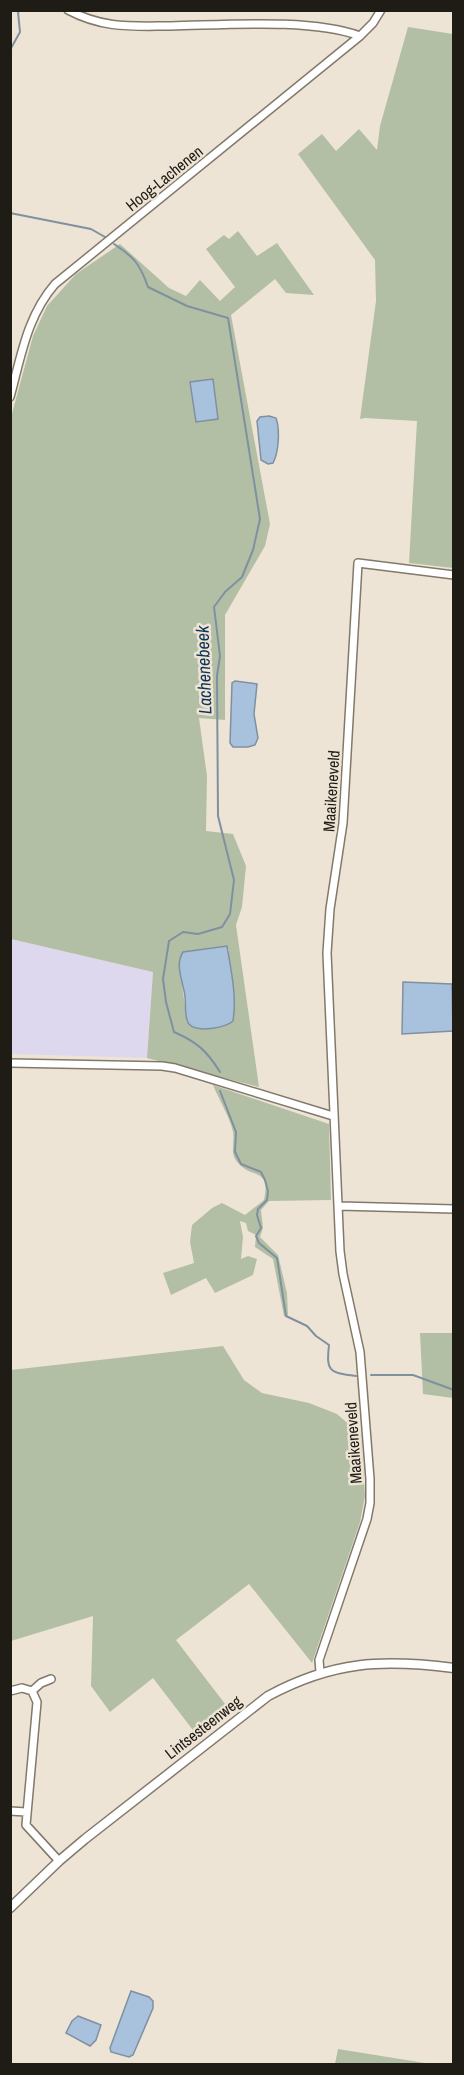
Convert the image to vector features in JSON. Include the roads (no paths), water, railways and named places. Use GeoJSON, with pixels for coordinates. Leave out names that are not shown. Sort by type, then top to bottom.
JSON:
{"type":"FeatureCollection","features":[{"type":"Feature","properties":{"kind":"street"},"geometry":{"type":"LineString","coordinates":[[68,10],[90,20],[118,27],[239,24],[324,28],[360,36]]}},
{"type":"Feature","properties":{"kind":"street","name":"Hoog-Lachenen"},"geometry":{"type":"LineString","coordinates":[[10,397],[28,330],[39,305],[55,284],[360,36],[381,10]]}},
{"type":"Feature","properties":{"kind":"street","name":"Maaikeneveld"},"geometry":{"type":"LineString","coordinates":[[320,1672],[319,1660],[367,1519],[370,1503],[361,1359],[343,1274],[333,1116],[327,953],[330,909],[343,823],[358,563],[453,575]]}},
{"type":"Feature","properties":{"kind":"street"},"geometry":{"type":"LineString","coordinates":[[10,1063],[175,1068],[333,1116]]}},
{"type":"Feature","properties":{"kind":"street"},"geometry":{"type":"LineString","coordinates":[[339,1206],[453,1209]]}},
{"type":"Feature","properties":{"kind":"street","name":"Lintsesteenweg"},"geometry":{"type":"LineString","coordinates":[[10,1908],[59,1861],[114,1815],[268,1696],[288,1685],[320,1672],[356,1665],[416,1663],[453,1668]]}},
{"type":"Feature","properties":{"kind":"street"},"geometry":{"type":"LineString","coordinates":[[32,1691],[41,1683],[51,1679]]}},
{"type":"Feature","properties":{"kind":"street"},"geometry":{"type":"LineString","coordinates":[[10,1691],[22,1688],[32,1691],[37,1702],[26,1825],[59,1861]]}},
{"type":"Feature","properties":{"kind":"street"},"geometry":{"type":"LineString","coordinates":[[10,1811],[26,1812]]}},
{"type":"Feature","properties":{"kind":"water"},"geometry":{"type":"Polygon","coordinates":[[[213,379],[218,419],[196,422],[190,382],[213,379]]]}},
{"type":"Feature","properties":{"kind":"water"},"geometry":{"type":"Polygon","coordinates":[[[260,417],[276,418],[278,447],[273,463],[268,464],[261,460],[257,421],[260,417]]]}},
{"type":"Feature","properties":{"kind":"water"},"geometry":{"type":"Polygon","coordinates":[[[235,681],[257,684],[254,714],[258,738],[255,745],[248,747],[233,747],[230,743],[232,683],[235,681]]]}},
{"type":"Feature","properties":{"kind":"water"},"geometry":{"type":"Polygon","coordinates":[[[227,946],[234,993],[233,1021],[224,1026],[211,1028],[193,1027],[186,1018],[179,969],[180,957],[183,952],[227,946]]]}},
{"type":"Feature","properties":{"kind":"water"},"geometry":{"type":"Polygon","coordinates":[[[403,982],[452,984],[453,1031],[402,1034],[403,982]]]}},
{"type":"Feature","properties":{"kind":"water"},"geometry":{"type":"Polygon","coordinates":[[[131,1991],[149,1997],[153,2001],[153,2008],[133,2055],[129,2057],[111,2052],[110,2048],[131,1991]]]}},
{"type":"Feature","properties":{"kind":"water"},"geometry":{"type":"Polygon","coordinates":[[[78,2016],[101,2025],[96,2040],[90,2046],[66,2033],[72,2021],[78,2016]]]}},
{"type":"Feature","properties":{"kind":"waterway"},"geometry":{"type":"LineString","coordinates":[[10,50],[20,32],[18,12],[21,10]]}},
{"type":"Feature","properties":{"kind":"waterway","name":"Lachenebeek"},"geometry":{"type":"LineString","coordinates":[[10,213],[91,229],[105,237]]}},
{"type":"Feature","properties":{"kind":"waterway","name":"Lachenebeek"},"geometry":{"type":"LineString","coordinates":[[114,244],[136,262],[148,287],[187,306],[228,318],[260,519],[253,550],[242,577],[225,592],[214,607],[220,656],[217,676],[218,816],[234,880],[230,914],[222,927],[198,934],[183,932],[169,941],[163,979],[174,1032],[201,1048],[220,1072]]}},
{"type":"Feature","properties":{"kind":"waterway","name":"Lachenebeek"},"geometry":{"type":"LineString","coordinates":[[220,1091],[236,1132],[235,1152],[241,1164],[261,1172],[265,1180],[268,1191],[267,1200],[258,1209],[257,1215],[261,1228],[256,1236],[259,1243],[277,1258],[286,1316],[307,1326],[329,1345],[328,1360],[331,1369],[340,1374],[356,1376]]}},
{"type":"Feature","properties":{"kind":"waterway","name":"Lachenebeek"},"geometry":{"type":"LineString","coordinates":[[371,1375],[413,1375],[454,1390]]}}]}
